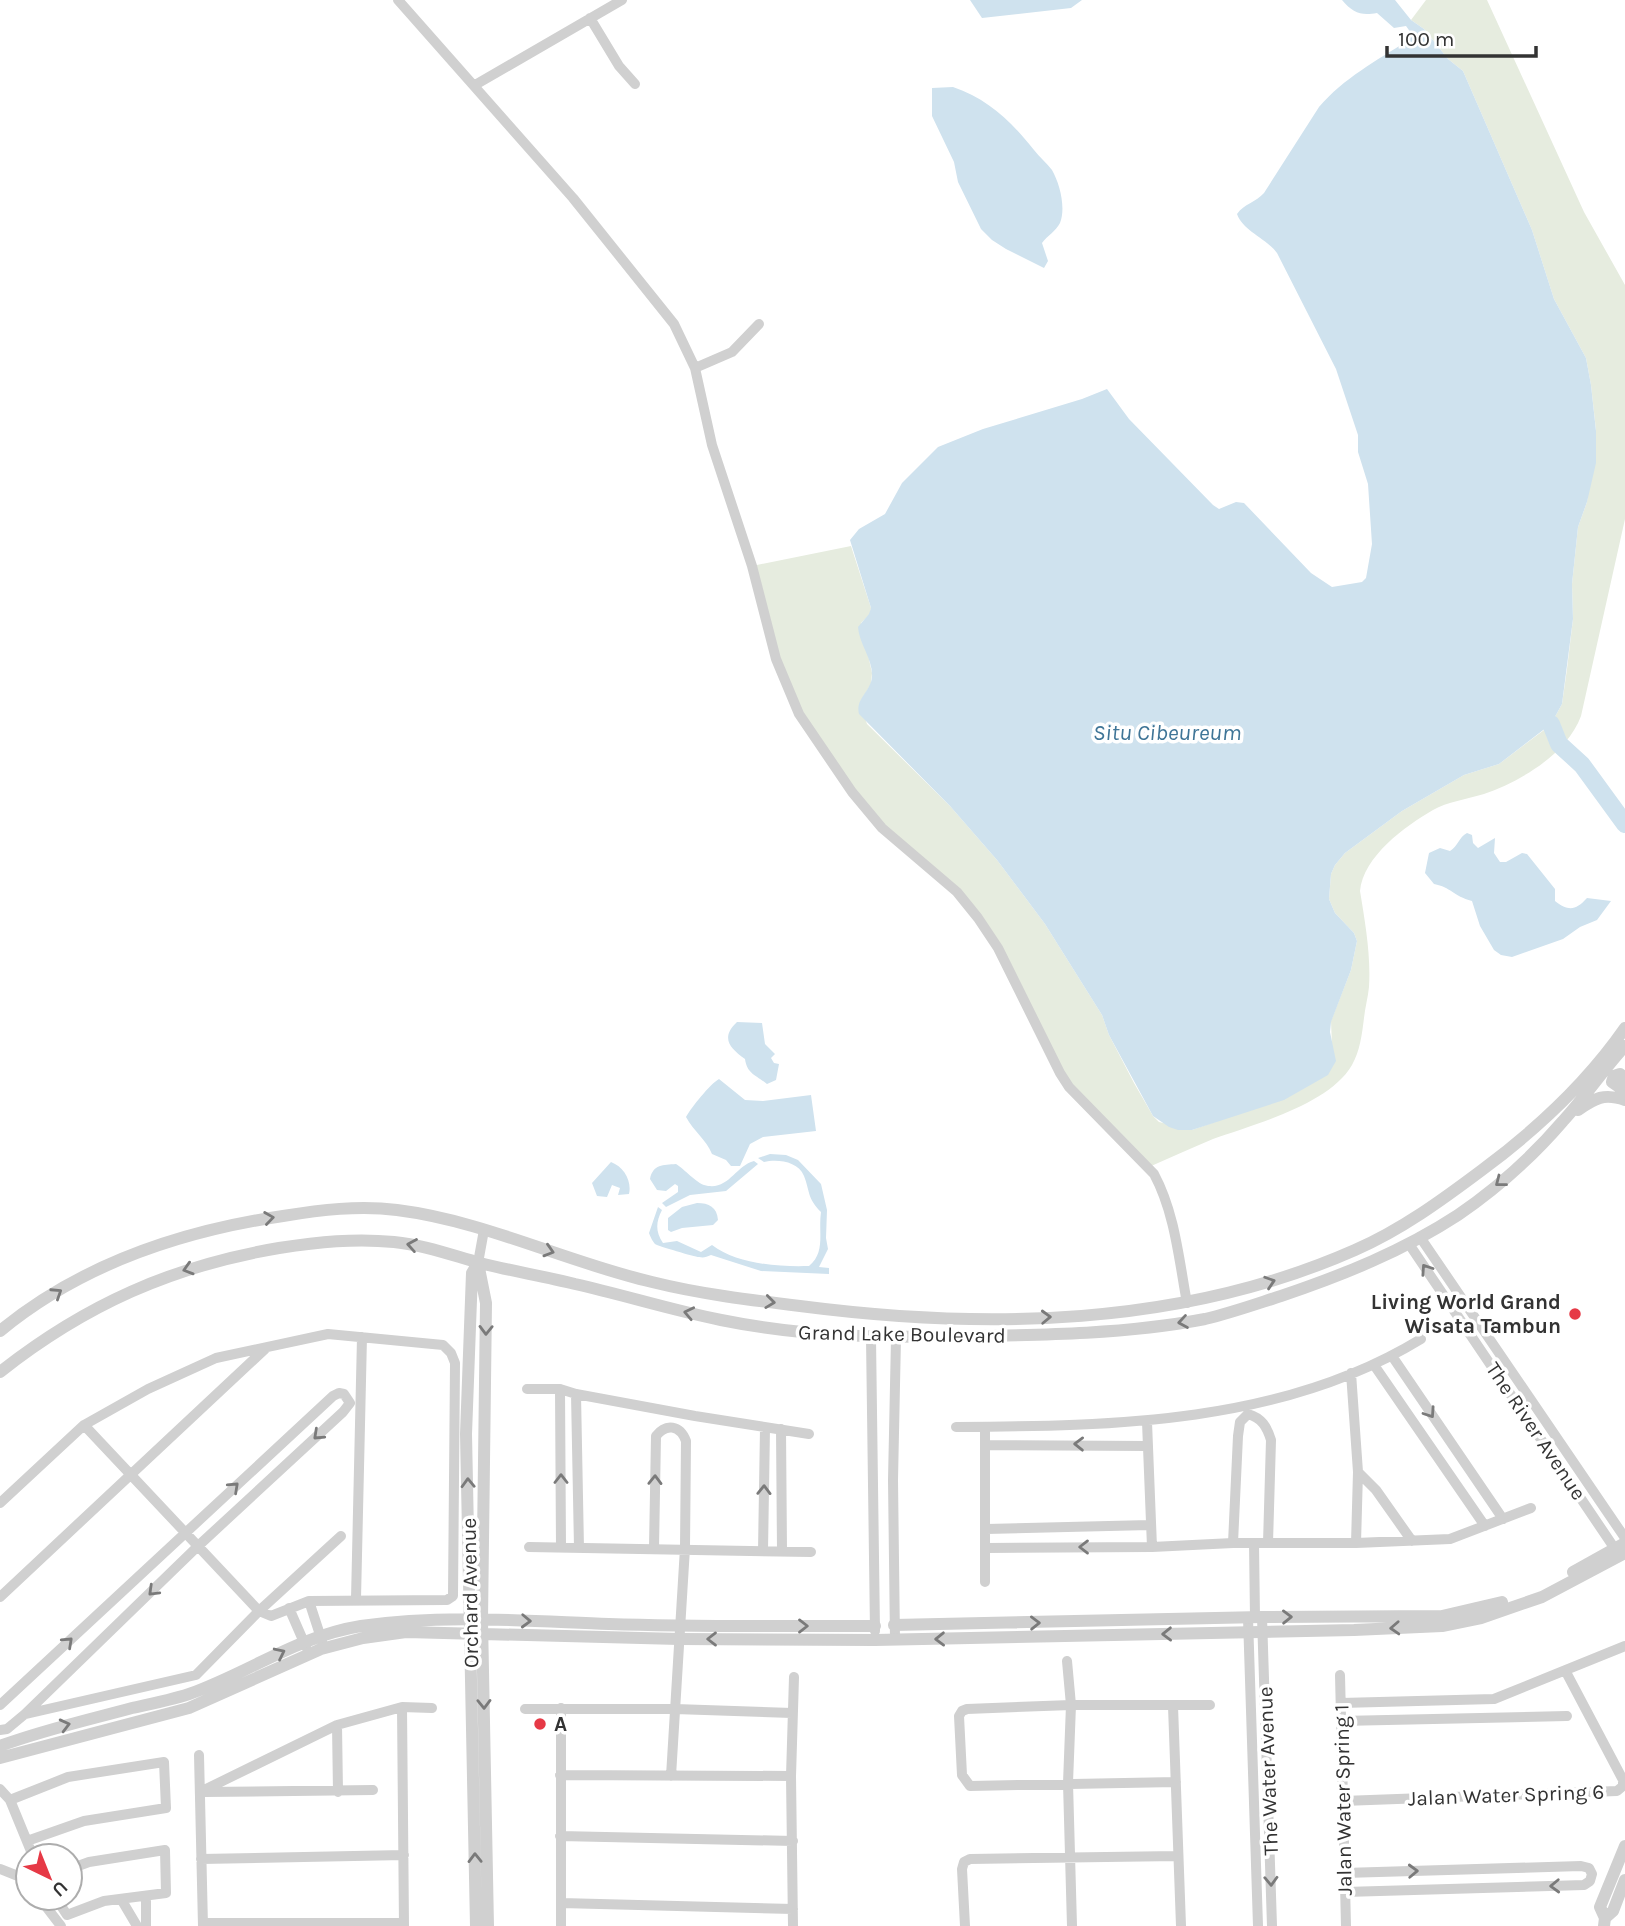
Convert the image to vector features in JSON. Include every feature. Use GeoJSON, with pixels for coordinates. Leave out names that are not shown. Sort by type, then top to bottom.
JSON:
{"type":"FeatureCollection","features":[{"type":"Feature","properties":{"kind":"street"},"geometry":{"type":"LineString","coordinates":[[398,0],[475,85],[663,308],[683,341],[695,368],[712,445],[752,566],[776,659],[799,714],[852,792],[882,828],[957,892],[978,918],[998,948],[1069,1087],[1154,1174],[1164,1192],[1172,1221],[1187,1303]]}},
{"type":"Feature","properties":{"kind":"street"},"geometry":{"type":"LineString","coordinates":[[475,85],[622,0]]}},
{"type":"Feature","properties":{"kind":"street"},"geometry":{"type":"LineString","coordinates":[[590,18],[619,66],[635,84]]}},
{"type":"Feature","properties":{"kind":"street"},"geometry":{"type":"LineString","coordinates":[[695,368],[732,352],[759,324]]}},
{"type":"Feature","properties":{"kind":"street","name":"Grand Lake Boulevard"},"geometry":{"type":"LineString","coordinates":[[0,1331],[67,1286],[114,1262],[171,1239],[216,1227],[313,1211],[380,1209],[444,1219],[650,1282],[748,1300],[838,1311],[923,1318],[1083,1315],[1131,1312],[1187,1303],[1236,1293],[1315,1267],[1359,1249],[1402,1226],[1528,1136],[1590,1074],[1625,1028]]}},
{"type":"Feature","properties":{"kind":"street","name":"Grand Lake Boulevard"},"geometry":{"type":"LineString","coordinates":[[0,1372],[28,1350],[83,1315],[179,1271],[224,1258],[320,1242],[361,1240],[396,1242],[435,1249],[478,1263],[577,1284],[668,1309],[791,1333],[896,1338],[1082,1333],[1207,1318],[1320,1283],[1415,1241],[1461,1213],[1514,1171],[1567,1117],[1625,1046]]}},
{"type":"Feature","properties":{"kind":"street"},"geometry":{"type":"LineString","coordinates":[[1625,1078],[1620,1074],[1614,1076],[1612,1082],[1625,1091]]}},
{"type":"Feature","properties":{"kind":"street"},"geometry":{"type":"LineString","coordinates":[[1567,1117],[1596,1097],[1608,1095],[1625,1100]]}},
{"type":"Feature","properties":{"kind":"street","name":"Orchard Avenue"},"geometry":{"type":"LineString","coordinates":[[484,1230],[478,1263],[472,1273],[467,1434],[477,1626],[481,1830],[488,1926]]}},
{"type":"Feature","properties":{"kind":"street","name":"The River Avenue"},"geometry":{"type":"LineString","coordinates":[[1415,1241],[1623,1551]]}},
{"type":"Feature","properties":{"kind":"street"},"geometry":{"type":"LineString","coordinates":[[836,1335],[838,1311]]}},
{"type":"Feature","properties":{"kind":"street"},"geometry":{"type":"LineString","coordinates":[[923,1318],[923,1337]]}},
{"type":"Feature","properties":{"kind":"street"},"geometry":{"type":"LineString","coordinates":[[0,1503],[84,1425],[148,1389],[216,1358],[328,1334],[443,1345],[451,1353],[455,1363],[452,1598],[309,1601],[271,1616],[259,1611],[84,1425]]}},
{"type":"Feature","properties":{"kind":"street"},"geometry":{"type":"LineString","coordinates":[[356,1599],[362,1337]]}},
{"type":"Feature","properties":{"kind":"street"},"geometry":{"type":"LineString","coordinates":[[871,1338],[875,1640]]}},
{"type":"Feature","properties":{"kind":"street"},"geometry":{"type":"LineString","coordinates":[[895,1640],[896,1338]]}},
{"type":"Feature","properties":{"kind":"street"},"geometry":{"type":"LineString","coordinates":[[956,1427],[1147,1422],[1231,1409],[1288,1396],[1374,1365],[1421,1339]]}},
{"type":"Feature","properties":{"kind":"street"},"geometry":{"type":"LineString","coordinates":[[0,1597],[266,1348]]}},
{"type":"Feature","properties":{"kind":"street"},"geometry":{"type":"LineString","coordinates":[[1392,1356],[1503,1519]]}},
{"type":"Feature","properties":{"kind":"street"},"geometry":{"type":"LineString","coordinates":[[1374,1365],[1485,1527]]}},
{"type":"Feature","properties":{"kind":"street"},"geometry":{"type":"LineString","coordinates":[[1351,1373],[1358,1472],[1356,1543]]}},
{"type":"Feature","properties":{"kind":"street"},"geometry":{"type":"LineString","coordinates":[[527,1389],[560,1389],[808,1434]]}},
{"type":"Feature","properties":{"kind":"street"},"geometry":{"type":"LineString","coordinates":[[560,1389],[561,1547]]}},
{"type":"Feature","properties":{"kind":"street"},"geometry":{"type":"LineString","coordinates":[[0,1705],[333,1396],[344,1394],[350,1403],[343,1412],[197,1547],[25,1714],[7,1729],[0,1730]]}},
{"type":"Feature","properties":{"kind":"street"},"geometry":{"type":"LineString","coordinates":[[576,1394],[579,1548]]}},
{"type":"Feature","properties":{"kind":"street"},"geometry":{"type":"LineString","coordinates":[[1233,1543],[1238,1436],[1240,1422],[1248,1414],[1256,1416],[1265,1425],[1271,1440],[1268,1543]]}},
{"type":"Feature","properties":{"kind":"street"},"geometry":{"type":"LineString","coordinates":[[1147,1422],[1152,1547]]}},
{"type":"Feature","properties":{"kind":"street"},"geometry":{"type":"LineString","coordinates":[[654,1548],[656,1436],[665,1427],[672,1426],[683,1433],[686,1441],[685,1548],[671,1776]]}},
{"type":"Feature","properties":{"kind":"street"},"geometry":{"type":"LineString","coordinates":[[985,1427],[985,1582]]}},
{"type":"Feature","properties":{"kind":"street"},"geometry":{"type":"LineString","coordinates":[[763,1551],[765,1428]]}},
{"type":"Feature","properties":{"kind":"street"},"geometry":{"type":"LineString","coordinates":[[781,1430],[782,1551]]}},
{"type":"Feature","properties":{"kind":"street"},"geometry":{"type":"LineString","coordinates":[[985,1445],[1147,1446]]}},
{"type":"Feature","properties":{"kind":"street"},"geometry":{"type":"LineString","coordinates":[[1358,1472],[1376,1490],[1412,1541]]}},
{"type":"Feature","properties":{"kind":"street"},"geometry":{"type":"LineString","coordinates":[[985,1548],[1152,1547],[1450,1539],[1531,1508]]}},
{"type":"Feature","properties":{"kind":"street"},"geometry":{"type":"LineString","coordinates":[[986,1529],[1150,1525]]}},
{"type":"Feature","properties":{"kind":"street"},"geometry":{"type":"LineString","coordinates":[[25,1714],[196,1675],[259,1611],[341,1536]]}},
{"type":"Feature","properties":{"kind":"street"},"geometry":{"type":"LineString","coordinates":[[1254,1543],[1255,1618]]}},
{"type":"Feature","properties":{"kind":"street"},"geometry":{"type":"LineString","coordinates":[[529,1547],[811,1552]]}},
{"type":"Feature","properties":{"kind":"street"},"geometry":{"type":"LineString","coordinates":[[680,1633],[894,1625],[1442,1616],[1478,1609],[1540,1588],[1623,1551]]}},
{"type":"Feature","properties":{"kind":"street"},"geometry":{"type":"LineString","coordinates":[[0,1746],[40,1731],[187,1695],[320,1634],[407,1620],[477,1626],[875,1640],[1249,1633],[1443,1626],[1481,1618],[1542,1597],[1623,1551]]}},
{"type":"Feature","properties":{"kind":"street"},"geometry":{"type":"LineString","coordinates":[[309,1601],[325,1648]]}},
{"type":"Feature","properties":{"kind":"street"},"geometry":{"type":"LineString","coordinates":[[289,1608],[309,1654]]}},
{"type":"Feature","properties":{"kind":"street","name":"The Water Avenue"},"geometry":{"type":"LineString","coordinates":[[1255,1618],[1263,1632],[1272,1926]]}},
{"type":"Feature","properties":{"kind":"street","name":"The Water Avenue"},"geometry":{"type":"LineString","coordinates":[[1255,1618],[1249,1633],[1258,1926]]}},
{"type":"Feature","properties":{"kind":"street"},"geometry":{"type":"LineString","coordinates":[[0,1758],[189,1708],[325,1648],[363,1638],[477,1626]]}},
{"type":"Feature","properties":{"kind":"street"},"geometry":{"type":"LineString","coordinates":[[1341,1703],[1494,1699],[1625,1646]]}},
{"type":"Feature","properties":{"kind":"street"},"geometry":{"type":"LineString","coordinates":[[1067,1661],[1071,1705],[1068,1783],[1072,1926]]}},
{"type":"Feature","properties":{"kind":"street","name":"Jalan Water Spring 6"},"geometry":{"type":"LineString","coordinates":[[1343,1801],[1621,1789],[1623,1780],[1566,1672]]}},
{"type":"Feature","properties":{"kind":"street","name":"Jalan Water Spring 1"},"geometry":{"type":"LineString","coordinates":[[1340,1675],[1346,1926]]}},
{"type":"Feature","properties":{"kind":"street"},"geometry":{"type":"LineString","coordinates":[[793,1926],[791,1776],[794,1676]]}},
{"type":"Feature","properties":{"kind":"street"},"geometry":{"type":"LineString","coordinates":[[1251,1683],[1265,1683]]}},
{"type":"Feature","properties":{"kind":"street"},"geometry":{"type":"LineString","coordinates":[[1176,1782],[970,1786],[962,1775],[959,1716],[967,1709],[1071,1705],[1210,1705]]}},
{"type":"Feature","properties":{"kind":"street"},"geometry":{"type":"LineString","coordinates":[[1173,1706],[1181,1926]]}},
{"type":"Feature","properties":{"kind":"street"},"geometry":{"type":"LineString","coordinates":[[200,1792],[337,1726],[402,1707],[432,1708]]}},
{"type":"Feature","properties":{"kind":"street"},"geometry":{"type":"LineString","coordinates":[[199,1755],[203,1925],[404,1924],[402,1707]]}},
{"type":"Feature","properties":{"kind":"street"},"geometry":{"type":"LineString","coordinates":[[561,1708],[561,1926]]}},
{"type":"Feature","properties":{"kind":"street"},"geometry":{"type":"LineString","coordinates":[[525,1709],[675,1709],[792,1713]]}},
{"type":"Feature","properties":{"kind":"street"},"geometry":{"type":"LineString","coordinates":[[1341,1721],[1567,1716]]}},
{"type":"Feature","properties":{"kind":"street"},"geometry":{"type":"LineString","coordinates":[[337,1726],[338,1792]]}},
{"type":"Feature","properties":{"kind":"street"},"geometry":{"type":"LineString","coordinates":[[0,1789],[10,1800],[27,1841],[84,1821],[166,1808],[164,1762],[68,1777],[10,1800]]}},
{"type":"Feature","properties":{"kind":"street"},"geometry":{"type":"LineString","coordinates":[[560,1774],[791,1776]]}},
{"type":"Feature","properties":{"kind":"street"},"geometry":{"type":"LineString","coordinates":[[200,1792],[373,1790]]}},
{"type":"Feature","properties":{"kind":"street","name":"Orchard Avenue"},"geometry":{"type":"LineString","coordinates":[[477,1926],[481,1830]]}},
{"type":"Feature","properties":{"kind":"street"},"geometry":{"type":"LineString","coordinates":[[560,1836],[793,1841]]}},
{"type":"Feature","properties":{"kind":"street"},"geometry":{"type":"LineString","coordinates":[[1604,1922],[1600,1907],[1625,1846]]}},
{"type":"Feature","properties":{"kind":"street"},"geometry":{"type":"LineString","coordinates":[[84,1864],[166,1850],[166,1893],[104,1901],[84,1908]]}},
{"type":"Feature","properties":{"kind":"street"},"geometry":{"type":"LineString","coordinates":[[201,1859],[404,1855]]}},
{"type":"Feature","properties":{"kind":"street"},"geometry":{"type":"LineString","coordinates":[[965,1926],[962,1869],[964,1862],[970,1859],[1178,1856]]}},
{"type":"Feature","properties":{"kind":"street"},"geometry":{"type":"LineString","coordinates":[[1344,1873],[1581,1866],[1589,1868],[1592,1874],[1590,1881],[1584,1885],[1345,1892]]}},
{"type":"Feature","properties":{"kind":"street"},"geometry":{"type":"LineString","coordinates":[[1604,1922],[1613,1911],[1625,1880]]}},
{"type":"Feature","properties":{"kind":"street"},"geometry":{"type":"LineString","coordinates":[[146,1896],[146,1926]]}},
{"type":"Feature","properties":{"kind":"street"},"geometry":{"type":"LineString","coordinates":[[121,1899],[137,1926]]}},
{"type":"Feature","properties":{"kind":"street"},"geometry":{"type":"LineString","coordinates":[[561,1903],[793,1909]]}},
{"type":"Feature","properties":{"kind":"street"},"geometry":{"type":"LineString","coordinates":[[50,1912],[61,1926]]}},
{"type":"Feature","properties":{"kind":"shaded area"},"geometry":{"type":"Polygon","coordinates":[[[1426,0],[1487,0],[1584,212],[1625,285],[1625,519],[1581,716],[1574,730],[1554,754],[1527,774],[1484,794],[1433,810],[1398,834],[1369,866],[1360,891],[1366,927],[1369,991],[1359,1048],[1352,1065],[1341,1079],[1309,1102],[1149,1167],[1069,1087],[978,918],[882,828],[792,701],[752,566],[851,546],[871,608],[870,614],[861,623],[872,673],[871,684],[860,702],[867,724],[950,806],[997,860],[1045,924],[1102,1015],[1109,1035],[1134,1083],[1159,1122],[1192,1130],[1226,1118],[1332,1046],[1331,1021],[1351,970],[1357,941],[1354,933],[1335,913],[1329,899],[1331,874],[1335,865],[1345,853],[1402,811],[1464,775],[1499,764],[1551,724],[1562,704],[1573,619],[1572,584],[1578,527],[1587,502],[1596,430],[1586,358],[1554,299],[1532,230],[1463,71],[1448,59],[1424,29],[1411,20],[1426,0]]]}},
{"type":"Feature","properties":{"kind":"water"},"geometry":{"type":"Polygon","coordinates":[[[970,0],[1082,0],[1071,8],[982,18],[970,0]]]}},
{"type":"Feature","properties":{"kind":"water","name":"Situ Cibeureum"},"geometry":{"type":"Polygon","coordinates":[[[1342,0],[1395,0],[1411,20],[1424,29],[1448,59],[1463,71],[1532,230],[1554,299],[1586,358],[1596,431],[1596,463],[1578,527],[1572,584],[1573,619],[1562,704],[1551,724],[1499,764],[1464,775],[1402,811],[1345,853],[1335,865],[1331,874],[1329,899],[1335,913],[1354,933],[1357,941],[1351,970],[1331,1022],[1330,1032],[1336,1061],[1328,1075],[1284,1100],[1192,1130],[1178,1130],[1153,1116],[1109,1035],[1102,1015],[1045,924],[997,860],[950,806],[859,714],[859,704],[871,682],[872,670],[858,627],[871,608],[850,540],[859,529],[885,514],[902,483],[938,447],[983,429],[1107,389],[1129,419],[1213,505],[1219,509],[1236,502],[1244,503],[1311,573],[1332,587],[1362,582],[1366,578],[1372,544],[1368,484],[1358,452],[1358,435],[1336,369],[1277,253],[1244,225],[1237,214],[1264,193],[1319,107],[1339,87],[1407,41],[1411,33],[1406,26],[1394,28],[1377,13],[1358,12],[1342,0]]]}},
{"type":"Feature","properties":{"kind":"water"},"geometry":{"type":"Polygon","coordinates":[[[953,87],[998,112],[1050,167],[1055,176],[1060,189],[1062,217],[1058,226],[1042,243],[1048,261],[1044,268],[1006,249],[981,229],[958,182],[954,162],[932,116],[932,88],[953,87]]]}},
{"type":"Feature","properties":{"kind":"water"},"geometry":{"type":"Polygon","coordinates":[[[1467,833],[1472,835],[1473,843],[1478,848],[1495,838],[1494,853],[1500,862],[1506,862],[1522,853],[1527,854],[1555,889],[1555,901],[1564,907],[1576,907],[1587,898],[1611,901],[1597,920],[1580,927],[1563,939],[1512,957],[1501,955],[1494,950],[1480,926],[1472,901],[1434,884],[1425,873],[1429,853],[1440,848],[1450,851],[1467,833]]]}},
{"type":"Feature","properties":{"kind":"water"},"geometry":{"type":"Polygon","coordinates":[[[737,1022],[762,1023],[765,1044],[775,1054],[771,1058],[774,1063],[779,1064],[776,1080],[767,1084],[756,1076],[748,1068],[745,1059],[731,1047],[729,1033],[737,1022]]]}},
{"type":"Feature","properties":{"kind":"water"},"geometry":{"type":"Polygon","coordinates":[[[719,1079],[745,1100],[763,1101],[811,1095],[816,1131],[763,1137],[750,1144],[740,1166],[731,1166],[726,1160],[712,1154],[686,1117],[701,1096],[719,1079]]]}},
{"type":"Feature","properties":{"kind":"water"},"geometry":{"type":"Polygon","coordinates":[[[770,1154],[786,1155],[798,1160],[821,1184],[827,1210],[828,1249],[819,1267],[829,1268],[829,1274],[761,1271],[711,1255],[696,1257],[654,1243],[649,1233],[658,1207],[662,1210],[658,1230],[663,1243],[677,1241],[701,1252],[712,1245],[746,1260],[771,1265],[809,1266],[818,1254],[821,1212],[811,1198],[804,1176],[797,1167],[781,1161],[764,1162],[758,1158],[770,1154]]]}},
{"type":"Feature","properties":{"kind":"water"},"geometry":{"type":"Polygon","coordinates":[[[754,1161],[758,1164],[726,1191],[690,1195],[666,1207],[662,1203],[678,1192],[678,1186],[675,1184],[666,1191],[657,1190],[650,1179],[656,1168],[676,1164],[701,1184],[719,1185],[754,1161]]]}},
{"type":"Feature","properties":{"kind":"water"},"geometry":{"type":"Polygon","coordinates":[[[611,1162],[620,1167],[626,1175],[629,1194],[618,1195],[620,1188],[612,1185],[607,1197],[597,1196],[592,1183],[611,1162]]]}},
{"type":"Feature","properties":{"kind":"water"},"geometry":{"type":"Polygon","coordinates":[[[697,1203],[712,1207],[718,1220],[713,1225],[682,1228],[671,1232],[668,1230],[668,1218],[682,1207],[697,1203]]]}},
{"type":"Feature","properties":{"kind":"waterway"},"geometry":{"type":"LineString","coordinates":[[1551,724],[1559,744],[1582,765],[1625,824]]}},
{"type":"Feature","properties":{"kind":"place","name":"Living World Grand Wisata Tambun"},"geometry":{"type":"Point","coordinates":[1575,1314]}},
{"type":"Feature","properties":{"kind":"place","name":"A"},"geometry":{"type":"Point","coordinates":[540,1724]}}]}
